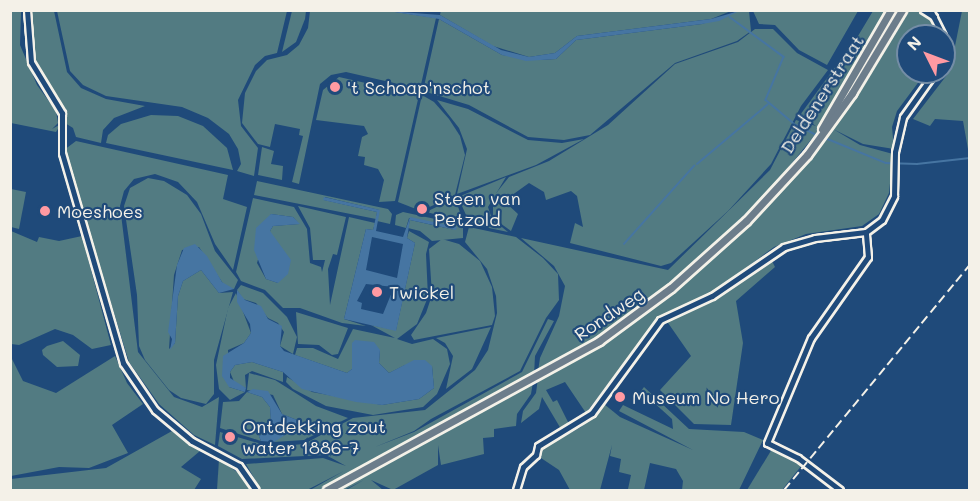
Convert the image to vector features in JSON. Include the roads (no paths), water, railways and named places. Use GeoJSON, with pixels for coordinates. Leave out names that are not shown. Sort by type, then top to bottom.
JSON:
{"type":"FeatureCollection","features":[{"type":"Feature","properties":{"kind":"main road","name":"Deldenerstraat"},"geometry":{"type":"LineString","coordinates":[[774,191],[821,131],[891,10]]}},
{"type":"Feature","properties":{"kind":"main road","name":"Deldenerstraat"},"geometry":{"type":"LineString","coordinates":[[852,93],[902,10]]}},
{"type":"Feature","properties":{"kind":"main road","name":"Rondweg"},"geometry":{"type":"LineString","coordinates":[[327,490],[599,341],[670,288],[726,240],[774,191],[807,155],[852,93]]}},
{"type":"Feature","properties":{"kind":"street"},"geometry":{"type":"LineString","coordinates":[[27,10],[31,62],[62,113],[62,153],[118,350],[135,386],[185,436],[239,466],[256,490]]}},
{"type":"Feature","properties":{"kind":"street"},"geometry":{"type":"LineString","coordinates":[[923,10],[935,18]]}},
{"type":"Feature","properties":{"kind":"street"},"geometry":{"type":"LineString","coordinates":[[930,10],[938,24]]}},
{"type":"Feature","properties":{"kind":"street"},"geometry":{"type":"LineString","coordinates":[[516,490],[523,467],[536,454],[541,444],[592,413],[660,320],[712,296],[784,247],[815,238],[866,232],[882,220],[892,202],[900,124],[915,96],[925,84]]}},
{"type":"Feature","properties":{"kind":"street"},"geometry":{"type":"LineString","coordinates":[[840,490],[825,481],[798,458],[767,442],[811,338],[868,257],[866,232]]}},
{"type":"Feature","properties":{"kind":"water"},"geometry":{"type":"Polygon","coordinates":[[[388,11],[440,15],[501,50],[529,57],[555,53],[577,36],[711,19],[739,11],[719,21],[576,40],[556,59],[526,61],[502,55],[439,19],[388,11]]]}},
{"type":"Feature","properties":{"kind":"water"},"geometry":{"type":"Polygon","coordinates":[[[324,197],[380,210],[376,231],[403,237],[410,217],[457,227],[456,230],[410,220],[407,238],[415,243],[396,331],[344,319],[366,229],[373,230],[377,212],[323,200],[324,197]],[[372,237],[366,270],[397,278],[403,244],[372,237]],[[366,284],[357,301],[362,303],[361,309],[383,314],[394,287],[366,284]]]}},
{"type":"Feature","properties":{"kind":"water"},"geometry":{"type":"Polygon","coordinates":[[[271,214],[293,217],[300,224],[273,226],[270,231],[291,260],[288,274],[278,283],[266,279],[254,250],[256,228],[271,214]]]}},
{"type":"Feature","properties":{"kind":"water"},"geometry":{"type":"Polygon","coordinates":[[[195,244],[207,256],[222,282],[234,289],[219,293],[201,270],[183,281],[178,296],[175,343],[170,350],[172,339],[168,332],[177,265],[184,248],[195,244]]]}},
{"type":"Feature","properties":{"kind":"water"},"geometry":{"type":"Polygon","coordinates":[[[237,290],[245,300],[261,306],[268,319],[282,326],[280,346],[284,351],[347,373],[352,369],[352,343],[355,340],[374,342],[380,350],[379,363],[389,373],[414,360],[425,360],[432,366],[434,388],[419,399],[382,405],[356,402],[302,389],[283,372],[252,362],[235,365],[230,372],[230,378],[246,388],[245,392],[229,387],[222,376],[223,356],[244,343],[251,333],[250,324],[237,302],[237,290]]]}},
{"type":"Feature","properties":{"kind":"water"},"geometry":{"type":"Polygon","coordinates":[[[253,389],[268,391],[282,414],[297,420],[299,426],[274,442],[261,441],[259,436],[267,432],[271,421],[270,407],[262,397],[247,392],[253,389]]]}},
{"type":"Feature","properties":{"kind":"waterway"},"geometry":{"type":"LineString","coordinates":[[730,17],[784,57],[766,100],[793,123]]}},
{"type":"Feature","properties":{"kind":"waterway"},"geometry":{"type":"LineString","coordinates":[[697,164],[767,105]]}},
{"type":"Feature","properties":{"kind":"waterway"},"geometry":{"type":"LineString","coordinates":[[794,124],[819,136]]}},
{"type":"Feature","properties":{"kind":"waterway"},"geometry":{"type":"LineString","coordinates":[[823,137],[886,163],[917,164],[970,158]]}},
{"type":"Feature","properties":{"kind":"waterway"},"geometry":{"type":"LineString","coordinates":[[624,244],[694,166]]}},
{"type":"Feature","properties":{"kind":"railway"},"geometry":{"type":"LineString","coordinates":[[784,490],[970,264]]}},
{"type":"Feature","properties":{"kind":"place","name":"'t Schoap'nschot"},"geometry":{"type":"Point","coordinates":[335,87]}},
{"type":"Feature","properties":{"kind":"place","name":"Steen van Petzold"},"geometry":{"type":"Point","coordinates":[422,209]}},
{"type":"Feature","properties":{"kind":"place","name":"Moeshoes"},"geometry":{"type":"Point","coordinates":[45,211]}},
{"type":"Feature","properties":{"kind":"place","name":"Twickel"},"geometry":{"type":"Point","coordinates":[377,292]}},
{"type":"Feature","properties":{"kind":"place","name":"Museum No Hero"},"geometry":{"type":"Point","coordinates":[620,397]}},
{"type":"Feature","properties":{"kind":"place","name":"Ontdekking zout water 1886-7"},"geometry":{"type":"Point","coordinates":[230,437]}}]}
